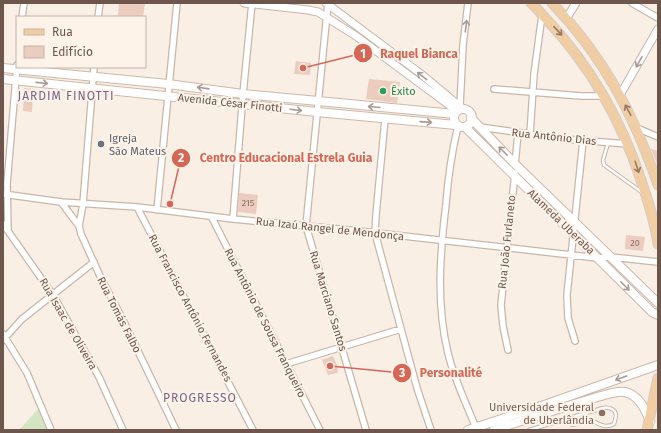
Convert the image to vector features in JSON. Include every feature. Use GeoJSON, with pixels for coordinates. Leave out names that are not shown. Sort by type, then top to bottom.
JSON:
{"type":"FeatureCollection","features":[{"type":"Feature","properties":{"kind":"main road"},"geometry":{"type":"LineString","coordinates":[[531,3],[574,51],[604,96],[628,144],[647,197],[658,244]]}},
{"type":"Feature","properties":{"kind":"main road"},"geometry":{"type":"LineString","coordinates":[[552,3],[594,52],[620,95],[637,128],[658,185]]}},
{"type":"Feature","properties":{"kind":"main road","name":"Avenida César Finotti"},"geometry":{"type":"LineString","coordinates":[[3,68],[16,67]]}},
{"type":"Feature","properties":{"kind":"main road","name":"Avenida César Finotti"},"geometry":{"type":"LineString","coordinates":[[25,68],[243,94],[318,101],[459,110]]}},
{"type":"Feature","properties":{"kind":"main road","name":"Avenida César Finotti"},"geometry":{"type":"LineString","coordinates":[[3,79],[460,126]]}},
{"type":"Feature","properties":{"kind":"main road","name":"Alameda Uberaba"},"geometry":{"type":"LineString","coordinates":[[459,110],[469,112],[472,118],[515,164],[658,303]]}},
{"type":"Feature","properties":{"kind":"main road"},"geometry":{"type":"LineString","coordinates":[[459,110],[454,120],[460,126],[469,124],[472,118]]}},
{"type":"Feature","properties":{"kind":"main road","name":"Alameda Uberaba"},"geometry":{"type":"LineString","coordinates":[[460,126],[514,176],[652,312],[658,315]]}},
{"type":"Feature","properties":{"kind":"main road"},"geometry":{"type":"LineString","coordinates":[[494,430],[658,365]]}},
{"type":"Feature","properties":{"kind":"main road"},"geometry":{"type":"LineString","coordinates":[[648,426],[658,378]]}},
{"type":"Feature","properties":{"kind":"main road"},"geometry":{"type":"LineString","coordinates":[[472,429],[545,409],[613,393],[624,392],[632,395],[640,401],[648,426]]}},
{"type":"Feature","properties":{"kind":"street"},"geometry":{"type":"LineString","coordinates":[[22,16],[24,3]]}},
{"type":"Feature","properties":{"kind":"street"},"geometry":{"type":"LineString","coordinates":[[98,16],[100,3]]}},
{"type":"Feature","properties":{"kind":"street"},"geometry":{"type":"LineString","coordinates":[[157,210],[177,3]]}},
{"type":"Feature","properties":{"kind":"street","name":"Alameda Uberaba"},"geometry":{"type":"LineString","coordinates":[[244,3],[318,12],[356,36],[459,110]]}},
{"type":"Feature","properties":{"kind":"street"},"geometry":{"type":"LineString","coordinates":[[232,219],[252,3]]}},
{"type":"Feature","properties":{"kind":"street","name":"Alameda Uberaba"},"geometry":{"type":"LineString","coordinates":[[327,3],[427,79],[459,110]]}},
{"type":"Feature","properties":{"kind":"street","name":"Rua Marciano Santos"},"geometry":{"type":"LineString","coordinates":[[327,3],[327,17],[306,226],[366,430]]}},
{"type":"Feature","properties":{"kind":"street"},"geometry":{"type":"LineString","coordinates":[[459,110],[462,60],[468,3]]}},
{"type":"Feature","properties":{"kind":"street"},"geometry":{"type":"LineString","coordinates":[[566,19],[576,3]]}},
{"type":"Feature","properties":{"kind":"street"},"geometry":{"type":"LineString","coordinates":[[632,3],[658,18]]}},
{"type":"Feature","properties":{"kind":"street"},"geometry":{"type":"LineString","coordinates":[[530,134],[534,74],[542,15]]}},
{"type":"Feature","properties":{"kind":"street"},"geometry":{"type":"LineString","coordinates":[[620,95],[658,29]]}},
{"type":"Feature","properties":{"kind":"street"},"geometry":{"type":"LineString","coordinates":[[8,230],[5,195],[17,68]]}},
{"type":"Feature","properties":{"kind":"street"},"geometry":{"type":"LineString","coordinates":[[79,226],[83,204],[94,68]]}},
{"type":"Feature","properties":{"kind":"street"},"geometry":{"type":"LineString","coordinates":[[494,89],[581,96],[604,96]]}},
{"type":"Feature","properties":{"kind":"street"},"geometry":{"type":"LineString","coordinates":[[385,119],[376,215],[376,233],[417,388],[431,430]]}},
{"type":"Feature","properties":{"kind":"street"},"geometry":{"type":"LineString","coordinates":[[460,126],[453,144],[441,241],[440,296],[444,335],[454,374],[472,429]]}},
{"type":"Feature","properties":{"kind":"street","name":"Rua Antônio Dias"},"geometry":{"type":"LineString","coordinates":[[480,127],[583,141],[628,144]]}},
{"type":"Feature","properties":{"kind":"street"},"geometry":{"type":"LineString","coordinates":[[637,128],[658,137]]}},
{"type":"Feature","properties":{"kind":"street","name":"Rua João Furlaneto"},"geometry":{"type":"LineString","coordinates":[[508,350],[501,314],[501,296],[518,133]]}},
{"type":"Feature","properties":{"kind":"street"},"geometry":{"type":"LineString","coordinates":[[575,341],[567,311],[567,295],[583,141]]}},
{"type":"Feature","properties":{"kind":"street","name":"Rua Izaú Rangel de Mendonça"},"geometry":{"type":"LineString","coordinates":[[5,195],[61,202],[137,207],[232,219],[376,233],[598,258],[658,262]]}},
{"type":"Feature","properties":{"kind":"street","name":"Rua Tomás Falbo"},"geometry":{"type":"LineString","coordinates":[[61,202],[79,226],[81,234],[94,262],[176,430]]}},
{"type":"Feature","properties":{"kind":"street","name":"Rua Francisco Antônio Fernandes"},"geometry":{"type":"LineString","coordinates":[[137,207],[253,430]]}},
{"type":"Feature","properties":{"kind":"street","name":"Rua Antônio de Sousa Franqueiro"},"geometry":{"type":"LineString","coordinates":[[211,216],[320,430]]}},
{"type":"Feature","properties":{"kind":"street","name":"Rua Isaac de Oliveira"},"geometry":{"type":"LineString","coordinates":[[3,224],[53,295],[99,377],[123,430]]}},
{"type":"Feature","properties":{"kind":"street"},"geometry":{"type":"LineString","coordinates":[[51,430],[27,373],[4,337],[22,319],[94,262]]}},
{"type":"Feature","properties":{"kind":"street"},"geometry":{"type":"LineString","coordinates":[[286,364],[401,328]]}},
{"type":"Feature","properties":{"kind":"lane"},"geometry":{"type":"LineString","coordinates":[[608,143],[603,160],[604,166],[647,197]]}},
{"type":"Feature","properties":{"kind":"lane"},"geometry":{"type":"LineString","coordinates":[[529,430],[607,407],[614,410],[616,416],[614,424],[608,426],[601,426],[591,420],[570,425],[564,420]]}},
{"type":"Feature","properties":{"kind":"green space"},"geometry":{"type":"Polygon","coordinates":[[[38,409],[47,430],[19,430],[38,409]]]}},
{"type":"Feature","properties":{"kind":"building"},"geometry":{"type":"Polygon","coordinates":[[[119,3],[145,3],[143,16],[118,16],[119,3]]]}},
{"type":"Feature","properties":{"kind":"building"},"geometry":{"type":"Polygon","coordinates":[[[296,61],[311,63],[310,75],[294,74],[296,61]]]}},
{"type":"Feature","properties":{"kind":"building","name":"Êxito"},"geometry":{"type":"Polygon","coordinates":[[[369,79],[400,82],[397,103],[366,99],[369,79]]]}},
{"type":"Feature","properties":{"kind":"building"},"geometry":{"type":"Polygon","coordinates":[[[24,88],[33,89],[32,112],[23,111],[24,88]]]}},
{"type":"Feature","properties":{"kind":"building"},"geometry":{"type":"Polygon","coordinates":[[[651,149],[658,151],[658,166],[651,149]]]}},
{"type":"Feature","properties":{"kind":"building"},"geometry":{"type":"Polygon","coordinates":[[[239,193],[258,195],[256,214],[238,212],[239,193]]]}},
{"type":"Feature","properties":{"kind":"building"},"geometry":{"type":"Polygon","coordinates":[[[626,235],[645,237],[643,251],[625,249],[626,235]]]}},
{"type":"Feature","properties":{"kind":"building"},"geometry":{"type":"Polygon","coordinates":[[[333,356],[338,372],[328,375],[322,360],[333,356]]]}},
{"type":"Feature","properties":{"kind":"place","name":"Raquel Bianca"},"geometry":{"type":"Point","coordinates":[303,68]}},
{"type":"Feature","properties":{"kind":"place","name":"Êxito"},"geometry":{"type":"Point","coordinates":[383,91]}},
{"type":"Feature","properties":{"kind":"place","name":"Igreja São Mateus"},"geometry":{"type":"Point","coordinates":[101,144]}},
{"type":"Feature","properties":{"kind":"place","name":"Centro Educacional Estrela Guia"},"geometry":{"type":"Point","coordinates":[170,204]}},
{"type":"Feature","properties":{"kind":"place","name":"Personalité"},"geometry":{"type":"Point","coordinates":[330,366]}},
{"type":"Feature","properties":{"kind":"place","name":"Universidade Federal de Uberlândia"},"geometry":{"type":"Point","coordinates":[602,413]}},
{"type":"Feature","properties":{"kind":"district","name":"JARDIM FINOTTI"},"geometry":{"type":"Point","coordinates":[66,96]}},
{"type":"Feature","properties":{"kind":"district","name":"PROGRESSO"},"geometry":{"type":"Point","coordinates":[200,398]}}]}
